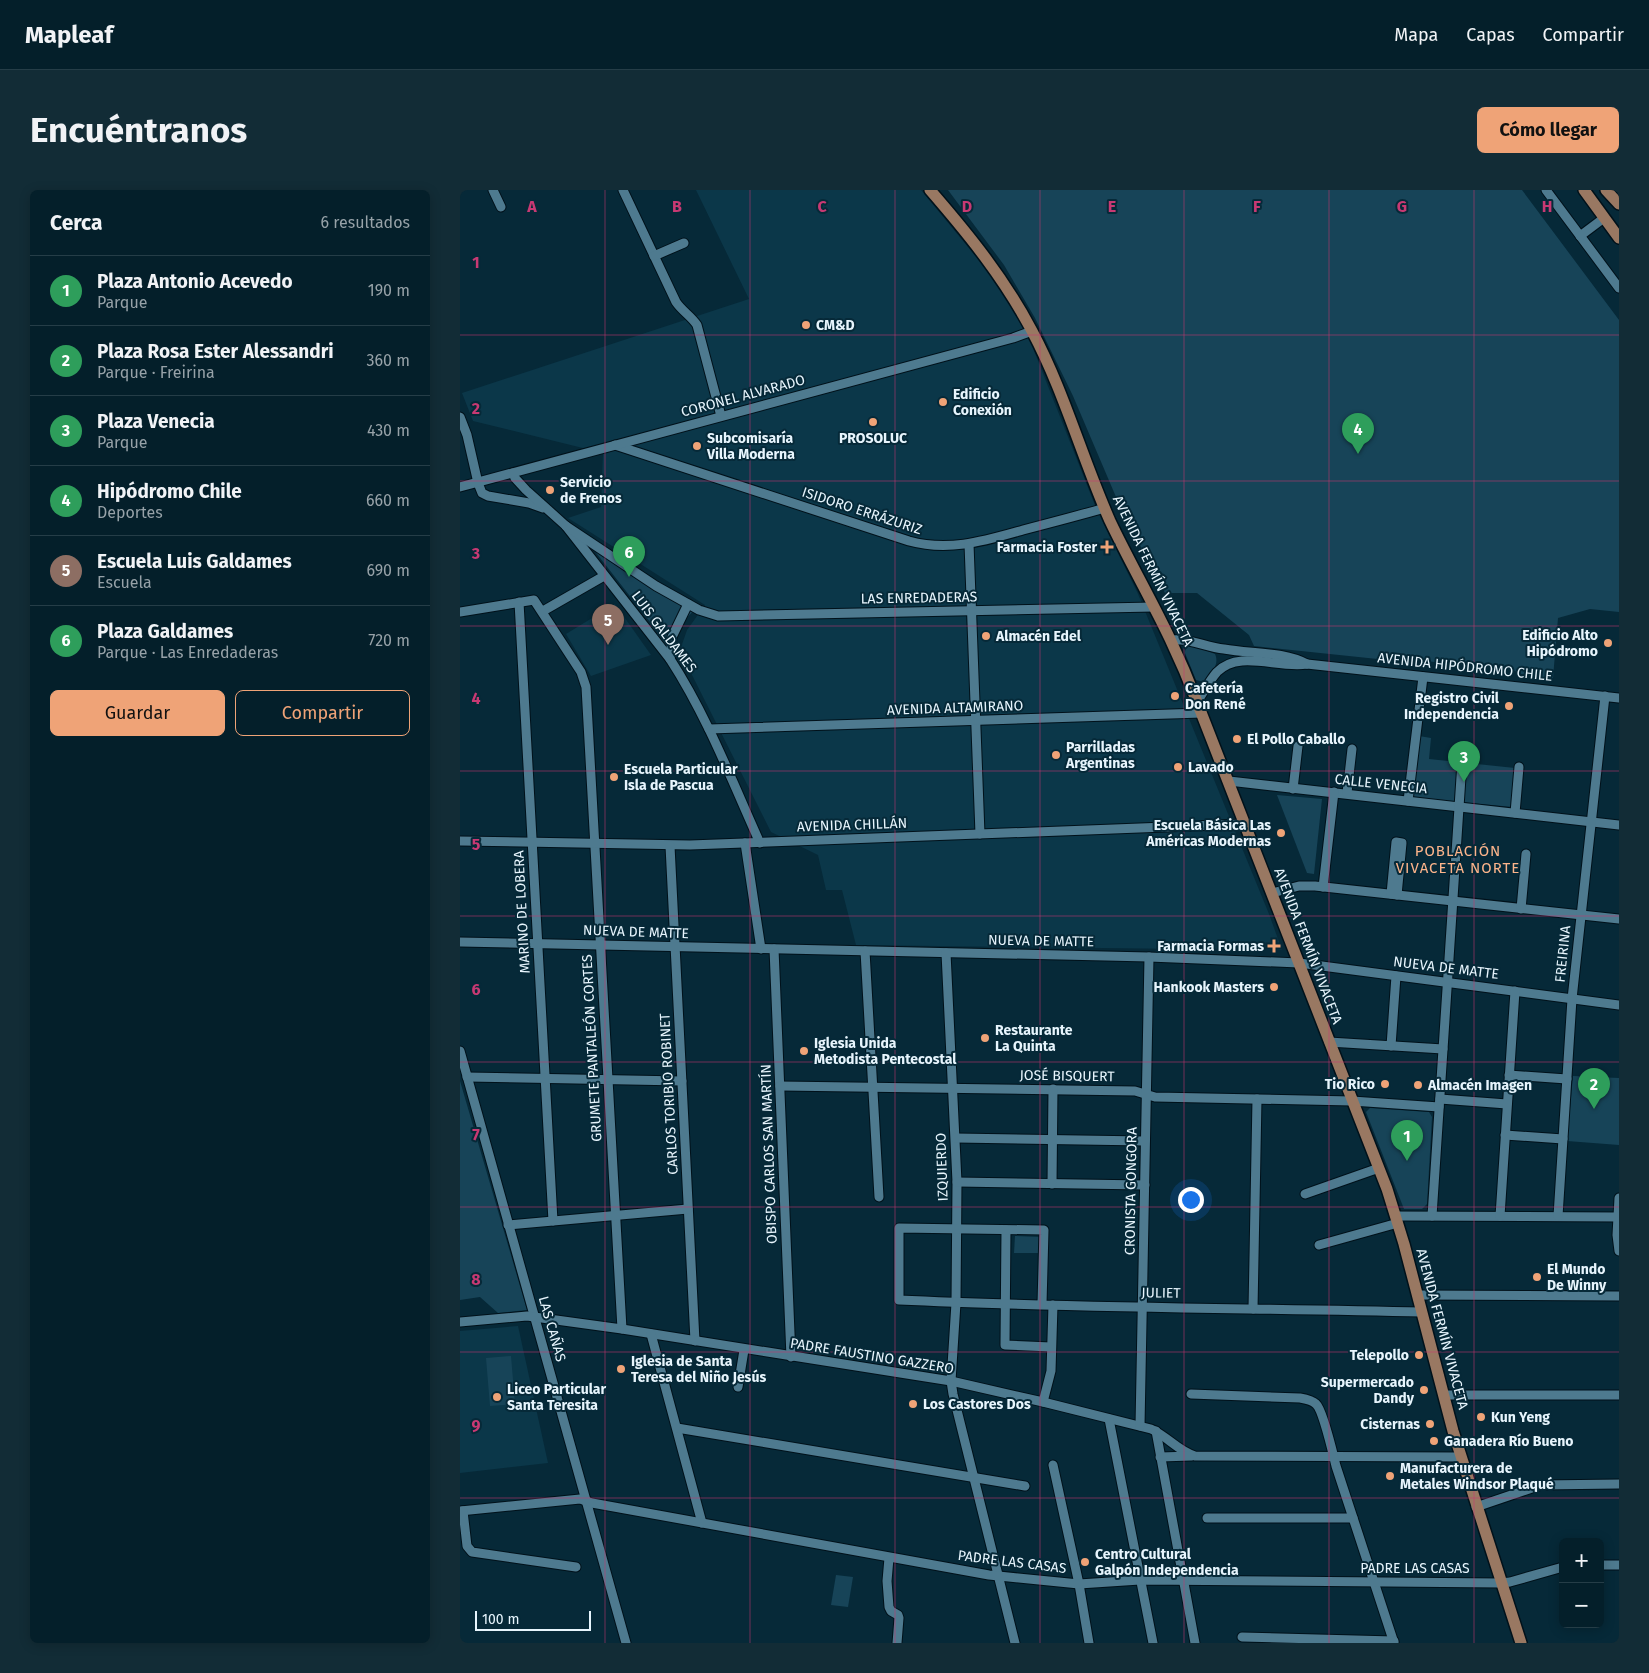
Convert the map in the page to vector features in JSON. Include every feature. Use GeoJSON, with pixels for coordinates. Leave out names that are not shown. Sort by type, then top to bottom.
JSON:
{"type":"FeatureCollection","features":[{"type":"Feature","properties":{"kind":"main road","name":"AVENIDA FERMÍN VIVACETA"},"geometry":{"type":"LineString","coordinates":[[930,190],[968,233],[990,262],[1032,331],[1048,365],[1105,508],[1171,640],[1202,713],[1379,1168],[1397,1220],[1461,1458],[1521,1643]]}},
{"type":"Feature","properties":{"kind":"main road"},"geometry":{"type":"LineString","coordinates":[[1584,190],[1619,238]]}},
{"type":"Feature","properties":{"kind":"main road"},"geometry":{"type":"LineString","coordinates":[[1606,190],[1619,204]]}},
{"type":"Feature","properties":{"kind":"street"},"geometry":{"type":"LineString","coordinates":[[492,190],[500,207]]}},
{"type":"Feature","properties":{"kind":"street"},"geometry":{"type":"LineString","coordinates":[[623,190],[676,302],[697,325],[720,416]]}},
{"type":"Feature","properties":{"kind":"street"},"geometry":{"type":"LineString","coordinates":[[1546,190],[1619,288]]}},
{"type":"Feature","properties":{"kind":"street"},"geometry":{"type":"LineString","coordinates":[[1580,236],[1604,218]]}},
{"type":"Feature","properties":{"kind":"street"},"geometry":{"type":"LineString","coordinates":[[654,256],[684,243]]}},
{"type":"Feature","properties":{"kind":"street","name":"CORONEL ALVARADO"},"geometry":{"type":"LineString","coordinates":[[460,487],[1014,338],[1032,331]]}},
{"type":"Feature","properties":{"kind":"street"},"geometry":{"type":"LineString","coordinates":[[460,417],[478,482]]}},
{"type":"Feature","properties":{"kind":"street"},"geometry":{"type":"LineString","coordinates":[[644,437],[641,447],[647,454]]}},
{"type":"Feature","properties":{"kind":"street","name":"ISIDORO ERRÁZURIZ"},"geometry":{"type":"LineString","coordinates":[[615,444],[909,542],[934,546],[969,544],[1105,508]]}},
{"type":"Feature","properties":{"kind":"street","name":"LUIS GALDAMES"},"geometry":{"type":"LineString","coordinates":[[513,473],[518,482],[566,526],[670,659],[685,682],[709,729],[760,843]]}},
{"type":"Feature","properties":{"kind":"street","name":"LUIS GALDAMES"},"geometry":{"type":"LineString","coordinates":[[478,482],[482,493],[488,496],[529,503],[545,508]]}},
{"type":"Feature","properties":{"kind":"street","name":"LAS ENREDADERAS"},"geometry":{"type":"LineString","coordinates":[[566,526],[656,586],[706,613],[723,616],[1154,606]]}},
{"type":"Feature","properties":{"kind":"street"},"geometry":{"type":"LineString","coordinates":[[969,544],[980,834]]}},
{"type":"Feature","properties":{"kind":"street"},"geometry":{"type":"LineString","coordinates":[[543,611],[604,576]]}},
{"type":"Feature","properties":{"kind":"street","name":"GRUMETE PANTALEÓN CORTES"},"geometry":{"type":"LineString","coordinates":[[519,602],[534,600],[543,611],[581,672],[586,687],[622,1329]]}},
{"type":"Feature","properties":{"kind":"street"},"geometry":{"type":"LineString","coordinates":[[460,612],[519,602]]}},
{"type":"Feature","properties":{"kind":"street","name":"MARINO DE LOBERA"},"geometry":{"type":"LineString","coordinates":[[519,602],[553,1221]]}},
{"type":"Feature","properties":{"kind":"street"},"geometry":{"type":"LineString","coordinates":[[670,659],[672,637],[688,604]]}},
{"type":"Feature","properties":{"kind":"street","name":"AVENIDA HIPÓDROMO CHILE"},"geometry":{"type":"LineString","coordinates":[[1171,640],[1187,640],[1223,649],[1292,658],[1307,664]]}},
{"type":"Feature","properties":{"kind":"street","name":"AVENIDA HIPÓDROMO CHILE"},"geometry":{"type":"LineString","coordinates":[[1197,702],[1217,672],[1235,661],[1245,660],[1290,665],[1307,664],[1619,698]]}},
{"type":"Feature","properties":{"kind":"street"},"geometry":{"type":"LineString","coordinates":[[1408,801],[1423,677]]}},
{"type":"Feature","properties":{"kind":"street","name":"FREIRINA"},"geometry":{"type":"LineString","coordinates":[[1558,1216],[1572,998],[1605,696]]}},
{"type":"Feature","properties":{"kind":"street","name":"AVENIDA ALTAMIRANO"},"geometry":{"type":"LineString","coordinates":[[709,729],[1202,713]]}},
{"type":"Feature","properties":{"kind":"street"},"geometry":{"type":"LineString","coordinates":[[1293,789],[1298,746]]}},
{"type":"Feature","properties":{"kind":"street"},"geometry":{"type":"LineString","coordinates":[[1347,794],[1352,749]]}},
{"type":"Feature","properties":{"kind":"street"},"geometry":{"type":"LineString","coordinates":[[1432,1216],[1462,762]]}},
{"type":"Feature","properties":{"kind":"street"},"geometry":{"type":"LineString","coordinates":[[1515,813],[1519,767]]}},
{"type":"Feature","properties":{"kind":"street","name":"CALLE VENECIA"},"geometry":{"type":"LineString","coordinates":[[1229,781],[1619,825]]}},
{"type":"Feature","properties":{"kind":"street"},"geometry":{"type":"LineString","coordinates":[[1323,887],[1334,792]]}},
{"type":"Feature","properties":{"kind":"street","name":"AVENIDA CHILLÁN"},"geometry":{"type":"LineString","coordinates":[[460,841],[670,846],[1244,824]]}},
{"type":"Feature","properties":{"kind":"street"},"geometry":{"type":"LineString","coordinates":[[745,843],[761,949]]}},
{"type":"Feature","properties":{"kind":"street","name":"CARLOS TORIBIO ROBINET"},"geometry":{"type":"LineString","coordinates":[[670,846],[694,1342]]}},
{"type":"Feature","properties":{"kind":"street"},"geometry":{"type":"LineString","coordinates":[[1521,909],[1526,854]]}},
{"type":"Feature","properties":{"kind":"street"},"geometry":{"type":"LineString","coordinates":[[1394,895],[1397,866]]}},
{"type":"Feature","properties":{"kind":"street"},"geometry":{"type":"LineString","coordinates":[[1272,894],[1299,886],[1323,887],[1619,919]]}},
{"type":"Feature","properties":{"kind":"street","name":"NUEVA DE MATTE"},"geometry":{"type":"LineString","coordinates":[[460,942],[1149,957],[1298,963],[1619,1005]]}},
{"type":"Feature","properties":{"kind":"street","name":"OBISPO CARLOS SAN MARTÍN"},"geometry":{"type":"LineString","coordinates":[[774,949],[791,1357]]}},
{"type":"Feature","properties":{"kind":"street"},"geometry":{"type":"LineString","coordinates":[[865,951],[879,1197]]}},
{"type":"Feature","properties":{"kind":"street","name":"IZQUIERDO"},"geometry":{"type":"LineString","coordinates":[[946,953],[957,1182],[956,1302],[951,1382],[1015,1643]]}},
{"type":"Feature","properties":{"kind":"street","name":"CRONISTA GONGORA"},"geometry":{"type":"LineString","coordinates":[[1140,1426],[1149,957]]}},
{"type":"Feature","properties":{"kind":"street"},"geometry":{"type":"LineString","coordinates":[[1391,1046],[1396,976]]}},
{"type":"Feature","properties":{"kind":"street"},"geometry":{"type":"LineString","coordinates":[[1500,1216],[1515,991]]}},
{"type":"Feature","properties":{"kind":"street"},"geometry":{"type":"LineString","coordinates":[[1330,1042],[1443,1049]]}},
{"type":"Feature","properties":{"kind":"street","name":"LAS CAÑAS"},"geometry":{"type":"LineString","coordinates":[[460,1051],[626,1643]]}},
{"type":"Feature","properties":{"kind":"street"},"geometry":{"type":"LineString","coordinates":[[1509,1075],[1567,1078]]}},
{"type":"Feature","properties":{"kind":"street"},"geometry":{"type":"LineString","coordinates":[[467,1077],[682,1081]]}},
{"type":"Feature","properties":{"kind":"street","name":"JOSÉ BISQUERT"},"geometry":{"type":"LineString","coordinates":[[780,1086],[1134,1091],[1155,1097],[1507,1104]]}},
{"type":"Feature","properties":{"kind":"street"},"geometry":{"type":"LineString","coordinates":[[1052,1089],[1052,1184]]}},
{"type":"Feature","properties":{"kind":"street"},"geometry":{"type":"LineString","coordinates":[[1252,1309],[1257,1099]]}},
{"type":"Feature","properties":{"kind":"street"},"geometry":{"type":"LineString","coordinates":[[1505,1134],[1563,1139]]}},
{"type":"Feature","properties":{"kind":"street"},"geometry":{"type":"LineString","coordinates":[[956,1138],[1145,1141]]}},
{"type":"Feature","properties":{"kind":"street"},"geometry":{"type":"LineString","coordinates":[[1305,1194],[1379,1168]]}},
{"type":"Feature","properties":{"kind":"street"},"geometry":{"type":"LineString","coordinates":[[957,1182],[1144,1186]]}},
{"type":"Feature","properties":{"kind":"street"},"geometry":{"type":"LineString","coordinates":[[1619,1198],[1617,1239],[1619,1251]]}},
{"type":"Feature","properties":{"kind":"street"},"geometry":{"type":"LineString","coordinates":[[508,1225],[688,1209]]}},
{"type":"Feature","properties":{"kind":"street"},"geometry":{"type":"LineString","coordinates":[[1319,1245],[1397,1220],[1432,1216],[1618,1217]]}},
{"type":"Feature","properties":{"kind":"street","name":"JULIET"},"geometry":{"type":"LineString","coordinates":[[957,1229],[899,1228],[899,1300],[1006,1304],[1422,1312]]}},
{"type":"Feature","properties":{"kind":"street"},"geometry":{"type":"LineString","coordinates":[[957,1229],[1044,1230],[1042,1304]]}},
{"type":"Feature","properties":{"kind":"street"},"geometry":{"type":"LineString","coordinates":[[1006,1230],[1005,1346],[1052,1347]]}},
{"type":"Feature","properties":{"kind":"street"},"geometry":{"type":"LineString","coordinates":[[1417,1295],[1619,1296]]}},
{"type":"Feature","properties":{"kind":"street"},"geometry":{"type":"LineString","coordinates":[[1043,1402],[1051,1371],[1053,1305]]}},
{"type":"Feature","properties":{"kind":"street","name":"PADRE FAUSTINO GAZZERO"},"geometry":{"type":"LineString","coordinates":[[460,1322],[534,1316],[951,1382],[1140,1426],[1156,1431],[1182,1450],[1196,1456]]}},
{"type":"Feature","properties":{"kind":"street"},"geometry":{"type":"LineString","coordinates":[[651,1334],[702,1523]]}},
{"type":"Feature","properties":{"kind":"street"},"geometry":{"type":"LineString","coordinates":[[738,1387],[744,1350]]}},
{"type":"Feature","properties":{"kind":"street"},"geometry":{"type":"LineString","coordinates":[[1191,1394],[1300,1398],[1310,1400],[1318,1405],[1394,1642],[1242,1637]]}},
{"type":"Feature","properties":{"kind":"street"},"geometry":{"type":"LineString","coordinates":[[1444,1394],[1619,1394]]}},
{"type":"Feature","properties":{"kind":"street"},"geometry":{"type":"LineString","coordinates":[[1109,1419],[1153,1643]]}},
{"type":"Feature","properties":{"kind":"street"},"geometry":{"type":"LineString","coordinates":[[677,1428],[1025,1486]]}},
{"type":"Feature","properties":{"kind":"street"},"geometry":{"type":"LineString","coordinates":[[1156,1431],[1194,1643]]}},
{"type":"Feature","properties":{"kind":"street","name":"PADRE FAUSTINO GAZZERO"},"geometry":{"type":"LineString","coordinates":[[1160,1457],[1461,1458]]}},
{"type":"Feature","properties":{"kind":"street"},"geometry":{"type":"LineString","coordinates":[[1053,1465],[1079,1584],[1089,1643]]}},
{"type":"Feature","properties":{"kind":"street"},"geometry":{"type":"LineString","coordinates":[[1476,1507],[1541,1486],[1619,1484]]}},
{"type":"Feature","properties":{"kind":"street","name":"PADRE LAS CASAS"},"geometry":{"type":"LineString","coordinates":[[462,1511],[580,1498],[890,1558],[998,1576],[1079,1584],[1140,1580],[1501,1583],[1559,1568]]}},
{"type":"Feature","properties":{"kind":"street"},"geometry":{"type":"LineString","coordinates":[[462,1511],[466,1546],[472,1552],[576,1567]]}},
{"type":"Feature","properties":{"kind":"street"},"geometry":{"type":"LineString","coordinates":[[1207,1518],[1353,1518]]}},
{"type":"Feature","properties":{"kind":"street"},"geometry":{"type":"LineString","coordinates":[[890,1558],[887,1581],[890,1609],[899,1618],[897,1643]]}},
{"type":"Feature","properties":{"kind":"street"},"geometry":{"type":"LineString","coordinates":[[1604,1565],[1619,1565]]}},
{"type":"Feature","properties":{"kind":"shaded area"},"geometry":{"type":"Polygon","coordinates":[[[696,190],[921,190],[996,281],[1029,338],[1096,508],[1138,594],[1282,950],[856,945],[842,890],[826,890],[818,855],[771,832],[691,673],[678,656],[687,630],[705,605],[568,518],[601,507],[603,453],[473,421],[462,393],[749,299],[696,190]]]}},
{"type":"Feature","properties":{"kind":"shaded area"},"geometry":{"type":"Polygon","coordinates":[[[948,190],[1522,190],[1619,320],[1619,612],[1590,609],[1558,618],[1553,678],[1542,678],[1527,676],[1511,669],[1391,658],[1387,660],[1254,646],[1249,635],[1197,593],[1165,593],[1122,511],[1073,396],[1035,318],[1004,265],[948,190]]]}},
{"type":"Feature","properties":{"kind":"shaded area"},"geometry":{"type":"Polygon","coordinates":[[[590,545],[696,608],[682,623],[672,650],[590,545]]]}},
{"type":"Feature","properties":{"kind":"shaded area"},"geometry":{"type":"Polygon","coordinates":[[[615,604],[651,655],[591,676],[566,634],[615,604]]]}},
{"type":"Feature","properties":{"kind":"shaded area"},"geometry":{"type":"Polygon","coordinates":[[[1192,645],[1215,654],[1216,665],[1204,682],[1196,680],[1185,653],[1185,650],[1192,645]]]}},
{"type":"Feature","properties":{"kind":"shaded area"},"geometry":{"type":"Polygon","coordinates":[[[1419,736],[1431,738],[1429,759],[1515,768],[1513,807],[1414,798],[1412,796],[1419,736]]]}},
{"type":"Feature","properties":{"kind":"shaded area"},"geometry":{"type":"Polygon","coordinates":[[[1277,795],[1322,799],[1314,874],[1307,873],[1277,795]]]}},
{"type":"Feature","properties":{"kind":"shaded area"},"geometry":{"type":"Polygon","coordinates":[[[1573,1076],[1619,1078],[1619,1145],[1567,1141],[1573,1076]]]}},
{"type":"Feature","properties":{"kind":"shaded area"},"geometry":{"type":"Polygon","coordinates":[[[460,1081],[527,1310],[498,1313],[480,1297],[460,1300],[460,1081]]]}},
{"type":"Feature","properties":{"kind":"shaded area"},"geometry":{"type":"Polygon","coordinates":[[[1370,1108],[1429,1112],[1432,1117],[1427,1204],[1422,1209],[1404,1209],[1366,1112],[1370,1108]]]}},
{"type":"Feature","properties":{"kind":"shaded area"},"geometry":{"type":"Polygon","coordinates":[[[1015,1236],[1041,1237],[1041,1253],[1014,1253],[1015,1236]]]}},
{"type":"Feature","properties":{"kind":"shaded area","name":"Liceo Particular Santa Teresita"},"geometry":{"type":"Polygon","coordinates":[[[518,1326],[548,1463],[460,1473],[460,1331],[518,1326]]]}},
{"type":"Feature","properties":{"kind":"shaded area"},"geometry":{"type":"Polygon","coordinates":[[[511,1356],[515,1404],[490,1406],[486,1358],[511,1356]]]}},
{"type":"Feature","properties":{"kind":"shaded area"},"geometry":{"type":"Polygon","coordinates":[[[836,1575],[853,1577],[848,1607],[831,1605],[836,1575]]]}},
{"type":"Feature","properties":{"kind":"place","name":"CM&D"},"geometry":{"type":"Point","coordinates":[806,325]}},
{"type":"Feature","properties":{"kind":"place","name":"Edificio Conexión"},"geometry":{"type":"Point","coordinates":[943,402]}},
{"type":"Feature","properties":{"kind":"place","name":"PROSOLUC"},"geometry":{"type":"Point","coordinates":[873,422]}},
{"type":"Feature","properties":{"kind":"place","name":"Subcomisaría Villa Moderna"},"geometry":{"type":"Point","coordinates":[697,446]}},
{"type":"Feature","properties":{"kind":"place","name":"Hipódromo Chile"},"geometry":{"type":"Point","coordinates":[1358,454]}},
{"type":"Feature","properties":{"kind":"place","name":"Servicio de Frenos"},"geometry":{"type":"Point","coordinates":[550,490]}},
{"type":"Feature","properties":{"kind":"place","name":"Farmacia Foster"},"geometry":{"type":"Point","coordinates":[1107,547]}},
{"type":"Feature","properties":{"kind":"place","name":"Plaza Galdames"},"geometry":{"type":"Point","coordinates":[629,577]}},
{"type":"Feature","properties":{"kind":"place","name":"Almacén Edel"},"geometry":{"type":"Point","coordinates":[986,636]}},
{"type":"Feature","properties":{"kind":"place","name":"Edificio Alto Hipódromo"},"geometry":{"type":"Point","coordinates":[1608,643]}},
{"type":"Feature","properties":{"kind":"place","name":"Escuela Luis Galdames"},"geometry":{"type":"Point","coordinates":[608,645]}},
{"type":"Feature","properties":{"kind":"place","name":"Cafetería Don René"},"geometry":{"type":"Point","coordinates":[1175,696]}},
{"type":"Feature","properties":{"kind":"place","name":"Registro Civil Independencia"},"geometry":{"type":"Point","coordinates":[1509,706]}},
{"type":"Feature","properties":{"kind":"place","name":"El Pollo Caballo"},"geometry":{"type":"Point","coordinates":[1237,739]}},
{"type":"Feature","properties":{"kind":"place","name":"Parrilladas Argentinas"},"geometry":{"type":"Point","coordinates":[1056,755]}},
{"type":"Feature","properties":{"kind":"place","name":"Lavado"},"geometry":{"type":"Point","coordinates":[1178,767]}},
{"type":"Feature","properties":{"kind":"place","name":"Escuela Particular Isla de Pascua"},"geometry":{"type":"Point","coordinates":[614,777]}},
{"type":"Feature","properties":{"kind":"place","name":"Plaza Venecia"},"geometry":{"type":"Point","coordinates":[1464,782]}},
{"type":"Feature","properties":{"kind":"place","name":"Escuela Básica Las Américas Modernas"},"geometry":{"type":"Point","coordinates":[1281,833]}},
{"type":"Feature","properties":{"kind":"place","name":"Farmacia Formas"},"geometry":{"type":"Point","coordinates":[1274,946]}},
{"type":"Feature","properties":{"kind":"place","name":"Hankook Masters"},"geometry":{"type":"Point","coordinates":[1274,987]}},
{"type":"Feature","properties":{"kind":"place","name":"Restaurante La Quinta"},"geometry":{"type":"Point","coordinates":[985,1038]}},
{"type":"Feature","properties":{"kind":"place","name":"Iglesia Unida Metodista Pentecostal"},"geometry":{"type":"Point","coordinates":[804,1051]}},
{"type":"Feature","properties":{"kind":"place","name":"Tio Rico"},"geometry":{"type":"Point","coordinates":[1385,1084]}},
{"type":"Feature","properties":{"kind":"place","name":"Almacén Imagen"},"geometry":{"type":"Point","coordinates":[1418,1085]}},
{"type":"Feature","properties":{"kind":"place","name":"Plaza Rosa Ester Alessandri"},"geometry":{"type":"Point","coordinates":[1594,1109]}},
{"type":"Feature","properties":{"kind":"place","name":"Plaza Antonio Acevedo"},"geometry":{"type":"Point","coordinates":[1407,1161]}},
{"type":"Feature","properties":{"kind":"place","name":"El Mundo De Winny"},"geometry":{"type":"Point","coordinates":[1537,1277]}},
{"type":"Feature","properties":{"kind":"place","name":"Telepollo"},"geometry":{"type":"Point","coordinates":[1419,1355]}},
{"type":"Feature","properties":{"kind":"place","name":"Iglesia de Santa Teresa del Niño Jesús"},"geometry":{"type":"Point","coordinates":[621,1369]}},
{"type":"Feature","properties":{"kind":"place","name":"Supermercado Dandy"},"geometry":{"type":"Point","coordinates":[1424,1390]}},
{"type":"Feature","properties":{"kind":"place","name":"Liceo Particular Santa Teresita"},"geometry":{"type":"Point","coordinates":[497,1397]}},
{"type":"Feature","properties":{"kind":"place","name":"Los Castores Dos"},"geometry":{"type":"Point","coordinates":[913,1404]}},
{"type":"Feature","properties":{"kind":"place","name":"Kun Yeng"},"geometry":{"type":"Point","coordinates":[1481,1417]}},
{"type":"Feature","properties":{"kind":"place","name":"Cisternas"},"geometry":{"type":"Point","coordinates":[1430,1424]}},
{"type":"Feature","properties":{"kind":"place","name":"Ganadera Río Bueno"},"geometry":{"type":"Point","coordinates":[1434,1441]}},
{"type":"Feature","properties":{"kind":"place","name":"Manufacturera de Metales Windsor Plaqué"},"geometry":{"type":"Point","coordinates":[1390,1476]}},
{"type":"Feature","properties":{"kind":"place","name":"Centro Cultural Galpón Independencia"},"geometry":{"type":"Point","coordinates":[1085,1562]}},
{"type":"Feature","properties":{"kind":"district","name":"POBLACIÓN VIVACETA NORTE"},"geometry":{"type":"Point","coordinates":[1458,860]}}]}
